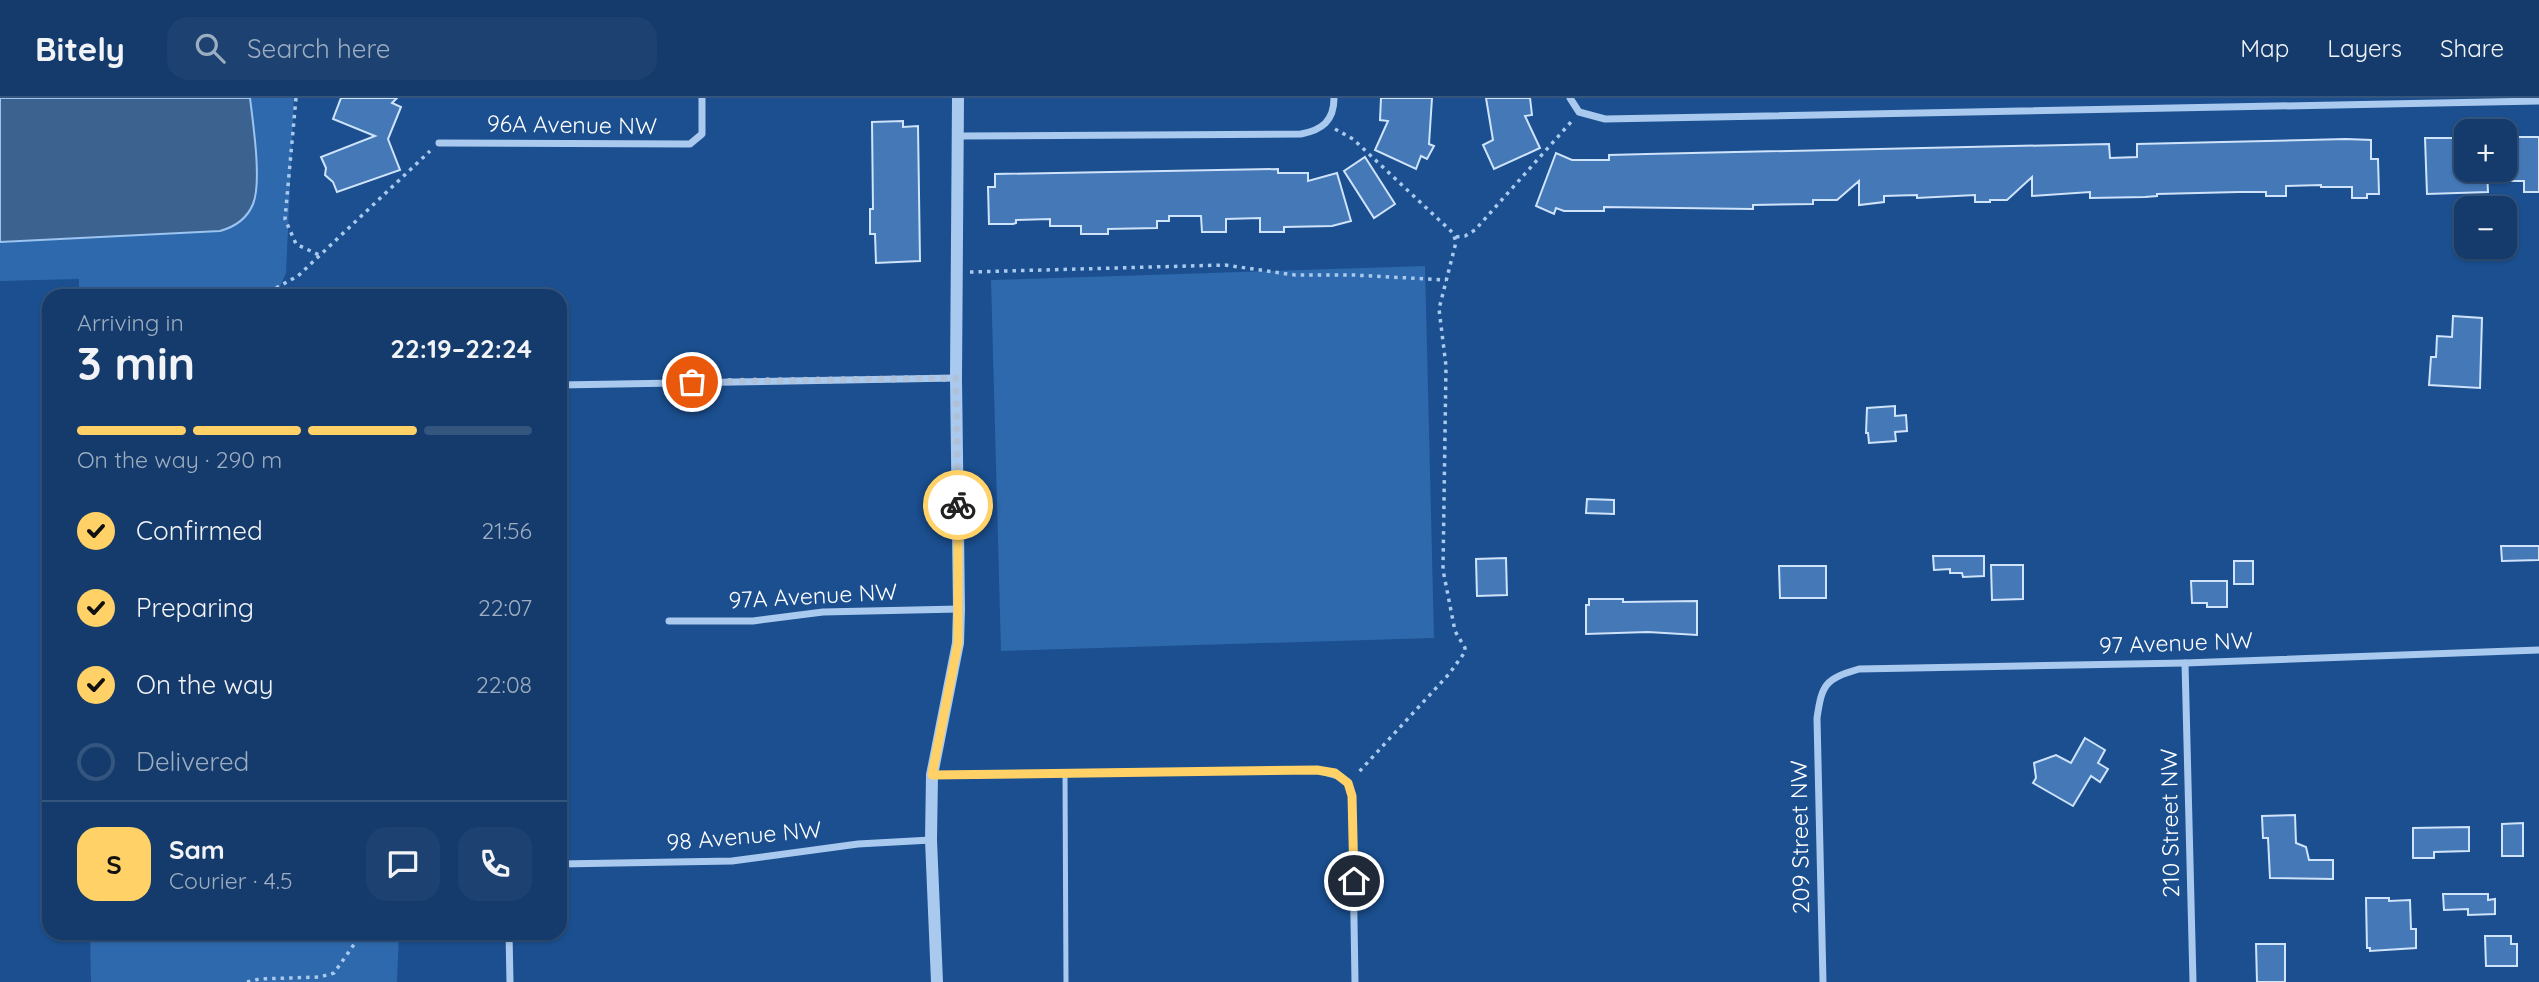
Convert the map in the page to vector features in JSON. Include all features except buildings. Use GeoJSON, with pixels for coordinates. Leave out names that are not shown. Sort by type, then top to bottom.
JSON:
{"type":"FeatureCollection","features":[{"type":"Feature","properties":{"kind":"street","name":"96A Avenue NW"},"geometry":{"type":"LineString","coordinates":[[439,143],[690,144],[702,134],[702,98]]}},
{"type":"Feature","properties":{"kind":"street"},"geometry":{"type":"LineString","coordinates":[[937,982],[931,840],[932,775],[958,643],[959,609],[956,378],[958,98]]}},
{"type":"Feature","properties":{"kind":"street"},"geometry":{"type":"LineString","coordinates":[[959,136],[1301,134],[1318,130],[1326,124],[1333,110],[1334,98]]}},
{"type":"Feature","properties":{"kind":"street"},"geometry":{"type":"LineString","coordinates":[[1570,98],[1579,112],[1605,119],[2334,101],[2536,100]]}},
{"type":"Feature","properties":{"kind":"street"},"geometry":{"type":"LineString","coordinates":[[567,385],[956,378]]}},
{"type":"Feature","properties":{"kind":"street","name":"97A Avenue NW"},"geometry":{"type":"LineString","coordinates":[[669,621],[753,621],[823,612],[959,609]]}},
{"type":"Feature","properties":{"kind":"street","name":"97 Avenue NW"},"geometry":{"type":"LineString","coordinates":[[1821,691],[1827,682],[1859,668],[2185,663],[2539,650]]}},
{"type":"Feature","properties":{"kind":"street","name":"210 Street NW"},"geometry":{"type":"LineString","coordinates":[[2185,663],[2193,982]]}},
{"type":"Feature","properties":{"kind":"street","name":"209 Street NW"},"geometry":{"type":"LineString","coordinates":[[1821,691],[1816,718],[1823,982]]}},
{"type":"Feature","properties":{"kind":"street"},"geometry":{"type":"LineString","coordinates":[[932,775],[1317,770],[1335,773],[1348,783],[1353,805],[1355,982]]}},
{"type":"Feature","properties":{"kind":"street","name":"98 Avenue NW"},"geometry":{"type":"LineString","coordinates":[[567,864],[732,861],[834,847],[931,840]]}},
{"type":"Feature","properties":{"kind":"street"},"geometry":{"type":"LineString","coordinates":[[509,940],[510,982]]}},
{"type":"Feature","properties":{"kind":"lane"},"geometry":{"type":"LineString","coordinates":[[1065,774],[1066,982]]}},
{"type":"Feature","properties":{"kind":"path"},"geometry":{"type":"LineString","coordinates":[[296,98],[285,219],[296,244],[319,255]]}},
{"type":"Feature","properties":{"kind":"path"},"geometry":{"type":"LineString","coordinates":[[1455,237],[1465,236],[1475,230],[1579,112]]}},
{"type":"Feature","properties":{"kind":"path"},"geometry":{"type":"LineString","coordinates":[[1326,124],[1353,139],[1455,237],[1454,255],[1440,298],[1439,321],[1446,366],[1443,570],[1455,631],[1465,652],[1449,674],[1348,783]]}},
{"type":"Feature","properties":{"kind":"path"},"geometry":{"type":"LineString","coordinates":[[276,288],[298,276],[439,143]]}},
{"type":"Feature","properties":{"kind":"path"},"geometry":{"type":"LineString","coordinates":[[957,272],[1225,265],[1295,275],[1446,280]]}},
{"type":"Feature","properties":{"kind":"path"},"geometry":{"type":"LineString","coordinates":[[247,982],[259,979],[320,977],[334,973],[357,940]]}},
{"type":"Feature","properties":{"kind":"shaded area"},"geometry":{"type":"Polygon","coordinates":[[[0,98],[294,98],[286,273],[279,289],[79,289],[79,279],[0,281],[0,98]]]}},
{"type":"Feature","properties":{"kind":"shaded area"},"geometry":{"type":"Polygon","coordinates":[[[0,98],[250,98],[257,167],[253,204],[240,222],[220,231],[0,242],[0,98]]]}},
{"type":"Feature","properties":{"kind":"shaded area"},"geometry":{"type":"Polygon","coordinates":[[[1425,266],[1434,638],[1001,651],[991,280],[1425,266]]]}},
{"type":"Feature","properties":{"kind":"shaded area"},"geometry":{"type":"Polygon","coordinates":[[[90,940],[399,940],[397,982],[91,982],[90,940]]]}},
{"type":"Feature","properties":{"kind":"way so far"},"geometry":{"type":"LineString","coordinates":[[692,382],[956,378],[958,505]]}},
{"type":"Feature","properties":{"kind":"route"},"geometry":{"type":"LineString","coordinates":[[958,505],[958,643],[932,775],[1235,770],[1317,770],[1335,773],[1348,783],[1351,789],[1354,881]]}}]}
